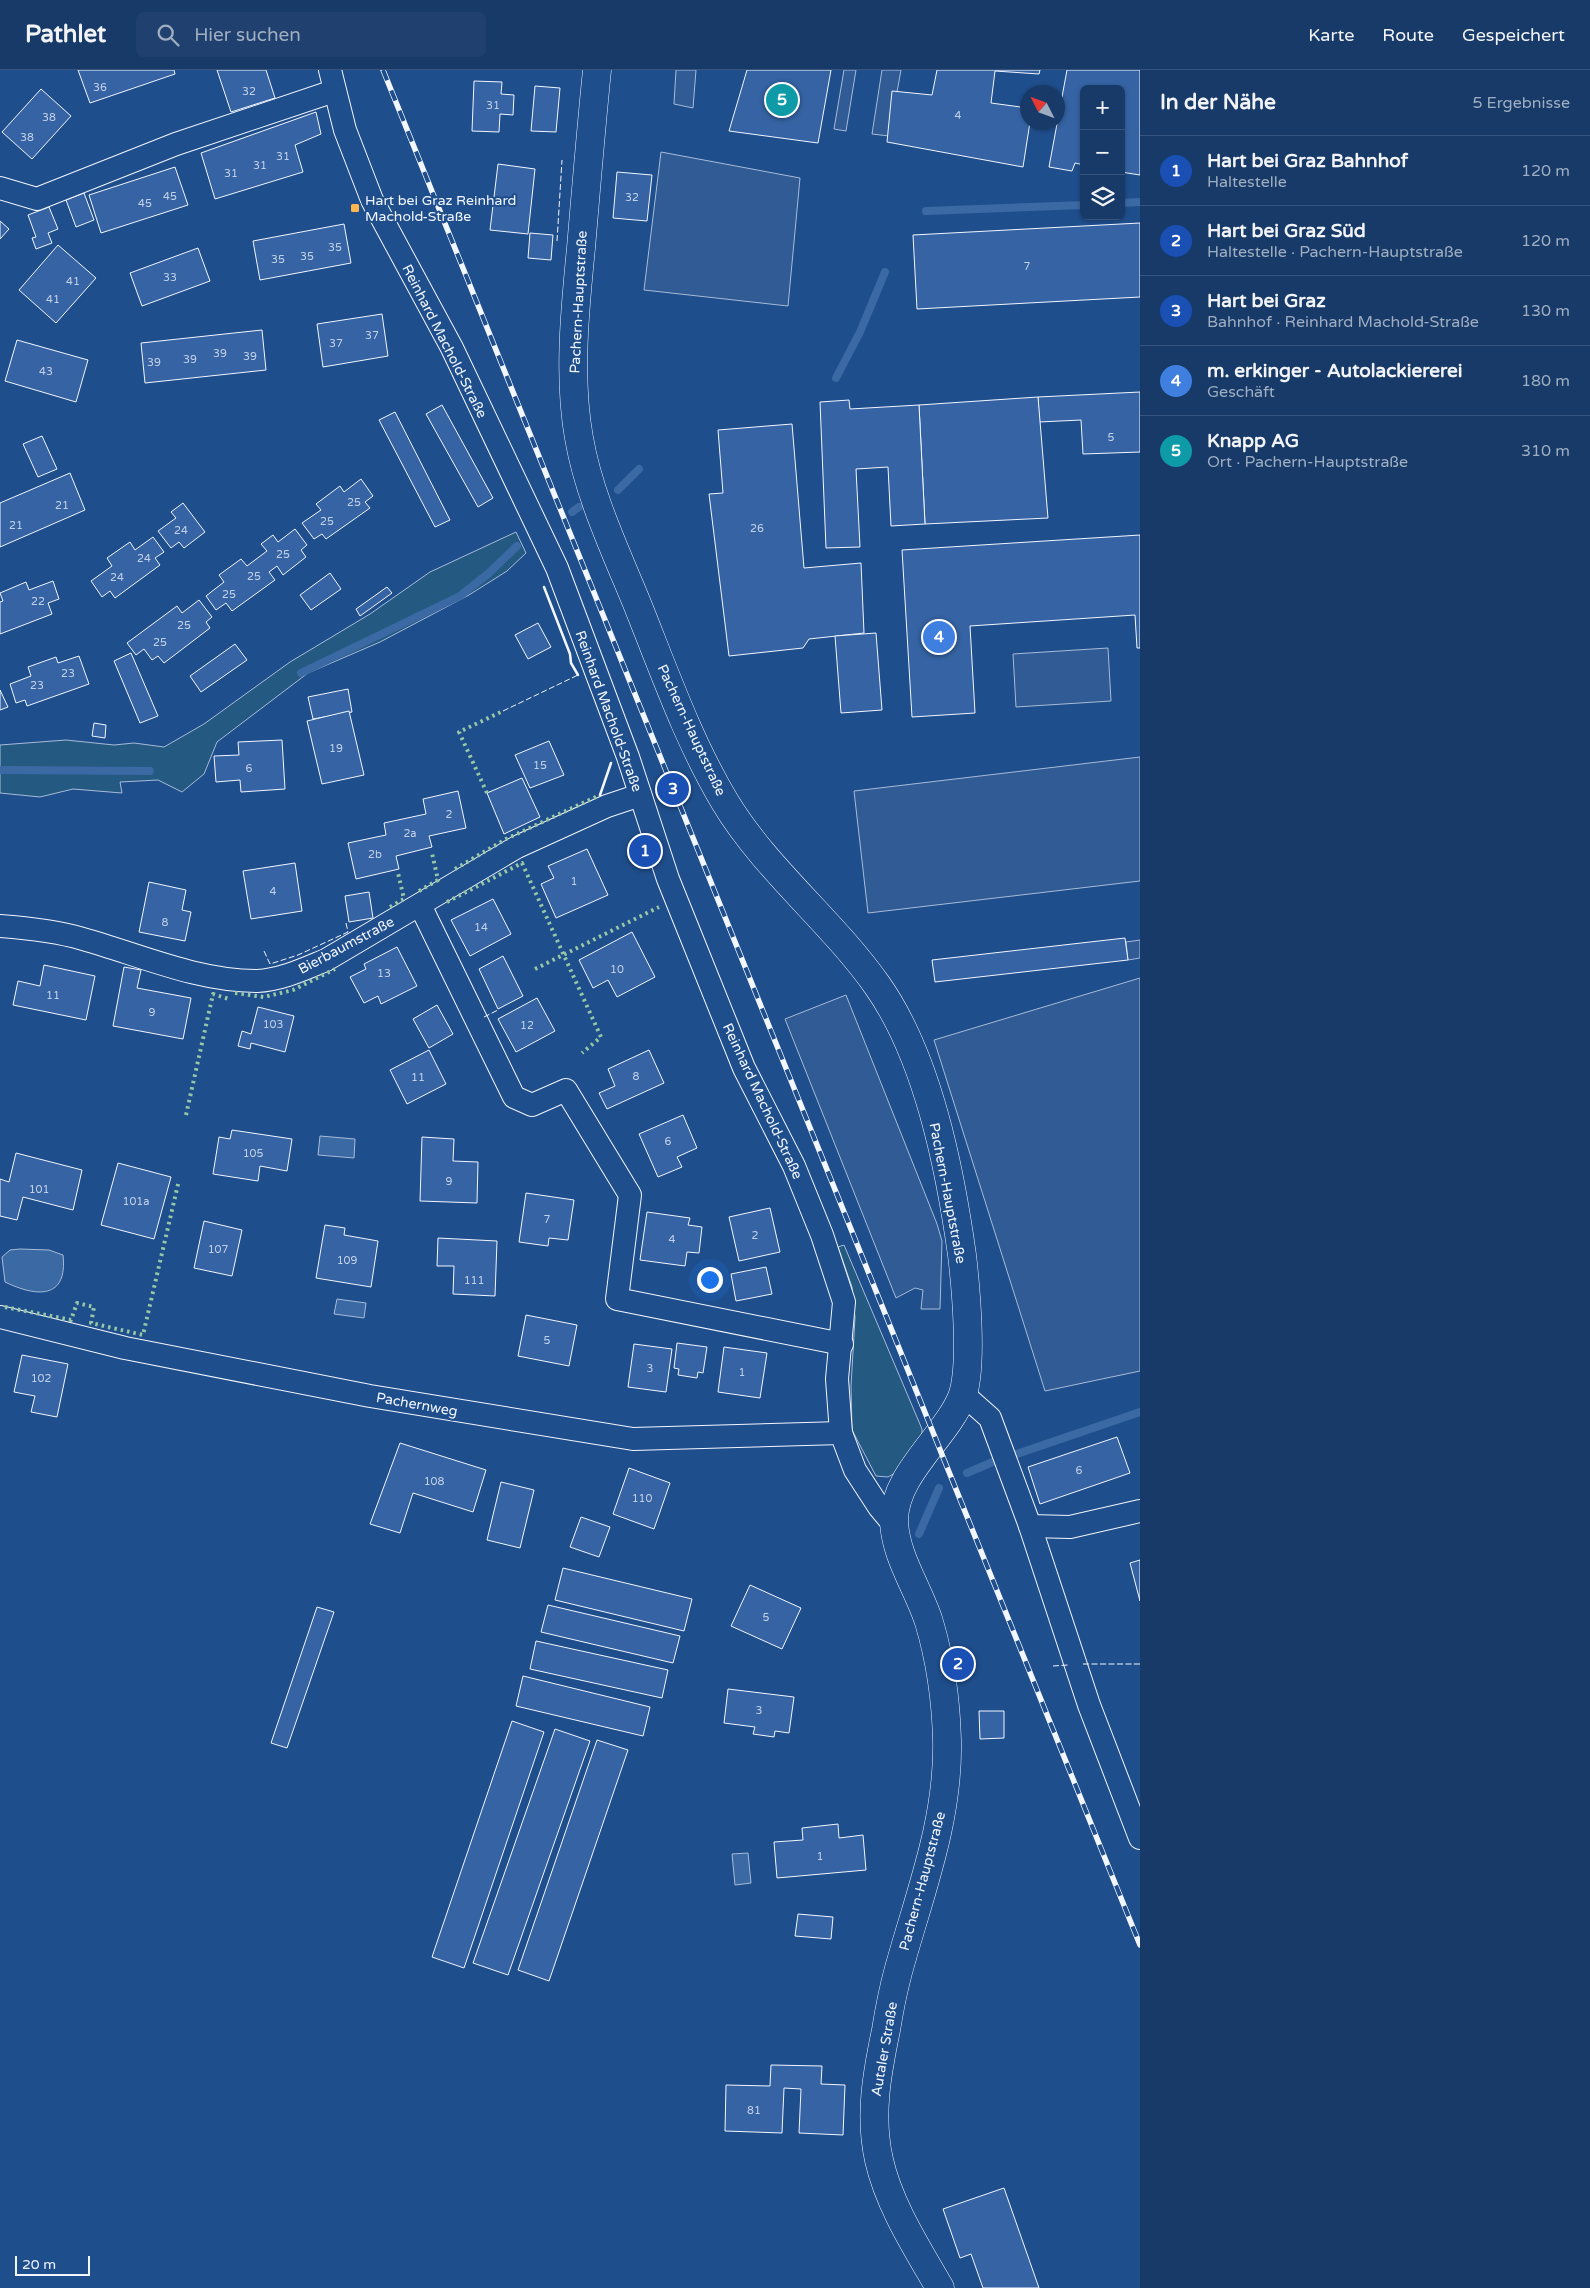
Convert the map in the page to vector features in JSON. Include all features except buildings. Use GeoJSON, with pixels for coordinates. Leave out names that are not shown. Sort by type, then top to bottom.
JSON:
{"type":"FeatureCollection","features":[{"type":"Feature","properties":{"kind":"main road","name":"Pachern-Hauptstraße"},"geometry":{"type":"LineString","coordinates":[[597,70],[576,301],[575,387],[578,436],[588,472],[605,526],[672,690],[718,789],[745,831],[876,984],[900,1021],[919,1065],[944,1155],[962,1258],[968,1360],[963,1394],[936,1438],[910,1473],[899,1500],[894,1524],[901,1552],[929,1624],[944,1704],[947,1738],[944,1797],[937,1834],[924,1888],[897,1975]]}},
{"type":"Feature","properties":{"kind":"main road","name":"Autaler Straße"},"geometry":{"type":"LineString","coordinates":[[897,1975],[879,2062],[874,2101],[874,2133],[879,2164],[891,2198],[940,2288]]}},
{"type":"Feature","properties":{"kind":"street","name":"Reinhard Machold-Straße"},"geometry":{"type":"LineString","coordinates":[[0,188],[37,199],[332,81],[345,130],[372,200],[452,348],[556,568],[628,757],[668,879],[744,1068],[794,1166],[822,1235],[844,1302],[842,1344],[837,1379],[841,1433],[855,1470],[879,1507],[894,1524]]}},
{"type":"Feature","properties":{"kind":"street","name":"Bierbaumstraße"},"geometry":{"type":"LineString","coordinates":[[0,926],[28,928],[81,938],[192,973],[258,981],[293,974],[326,960],[517,847],[607,806],[640,795]]}},
{"type":"Feature","properties":{"kind":"street"},"geometry":{"type":"LineString","coordinates":[[420,905],[514,1097],[532,1105],[566,1090],[630,1195],[617,1299],[842,1344]]}},
{"type":"Feature","properties":{"kind":"street","name":"Pachernweg"},"geometry":{"type":"LineString","coordinates":[[0,1317],[125,1348],[361,1394],[634,1440],[841,1433]]}},
{"type":"Feature","properties":{"kind":"street"},"geometry":{"type":"LineString","coordinates":[[963,1394],[990,1418],[1030,1526],[1089,1705],[1140,1838]]}},
{"type":"Feature","properties":{"kind":"street"},"geometry":{"type":"LineString","coordinates":[[1030,1526],[1070,1526],[1140,1511]]}},
{"type":"Feature","properties":{"kind":"shaded area"},"geometry":{"type":"Polygon","coordinates":[[[676,70],[696,70],[693,108],[674,104],[676,70]]]}},
{"type":"Feature","properties":{"kind":"shaded area"},"geometry":{"type":"Polygon","coordinates":[[[844,70],[856,70],[846,131],[834,129],[844,70]]]}},
{"type":"Feature","properties":{"kind":"shaded area"},"geometry":{"type":"Polygon","coordinates":[[[882,70],[901,70],[889,136],[872,134],[882,70]]]}},
{"type":"Feature","properties":{"kind":"shaded area"},"geometry":{"type":"Polygon","coordinates":[[[661,152],[800,178],[788,306],[644,290],[661,152]]]}},
{"type":"Feature","properties":{"kind":"shaded area"},"geometry":{"type":"Polygon","coordinates":[[[516,532],[526,553],[507,571],[469,595],[380,642],[308,673],[217,742],[204,774],[182,792],[158,780],[120,782],[122,793],[73,789],[40,797],[0,793],[0,745],[66,740],[114,745],[134,743],[164,747],[204,724],[290,662],[370,614],[430,572],[516,532]]]}},
{"type":"Feature","properties":{"kind":"shaded area"},"geometry":{"type":"Polygon","coordinates":[[[1108,648],[1111,701],[1016,707],[1013,654],[1108,648]]]}},
{"type":"Feature","properties":{"kind":"shaded area"},"geometry":{"type":"Polygon","coordinates":[[[1140,757],[1140,881],[868,913],[854,791],[1140,757]]]}},
{"type":"Feature","properties":{"kind":"shaded area"},"geometry":{"type":"Polygon","coordinates":[[[1140,940],[1140,958],[1128,960],[1126,942],[1140,940]]]}},
{"type":"Feature","properties":{"kind":"shaded area"},"geometry":{"type":"Polygon","coordinates":[[[1140,978],[1140,1371],[1045,1391],[934,1040],[1140,978]]]}},
{"type":"Feature","properties":{"kind":"shaded area"},"geometry":{"type":"Polygon","coordinates":[[[846,995],[937,1224],[942,1241],[940,1309],[921,1309],[923,1290],[915,1288],[896,1298],[785,1019],[846,995]]]}},
{"type":"Feature","properties":{"kind":"shaded area"},"geometry":{"type":"Polygon","coordinates":[[[320,1136],[355,1139],[354,1158],[318,1155],[320,1136]]]}},
{"type":"Feature","properties":{"kind":"shaded area"},"geometry":{"type":"Polygon","coordinates":[[[844,1245],[922,1429],[922,1436],[895,1473],[888,1477],[876,1476],[852,1430],[851,1386],[855,1318],[852,1287],[838,1247],[844,1245]]]}},
{"type":"Feature","properties":{"kind":"shaded area"},"geometry":{"type":"Polygon","coordinates":[[[10,1250],[49,1250],[63,1255],[63,1270],[60,1280],[55,1287],[48,1291],[38,1292],[5,1282],[2,1257],[10,1250]]]}},
{"type":"Feature","properties":{"kind":"shaded area"},"geometry":{"type":"Polygon","coordinates":[[[337,1299],[366,1303],[364,1318],[334,1314],[337,1299]]]}},
{"type":"Feature","properties":{"kind":"shaded area"},"geometry":{"type":"Polygon","coordinates":[[[748,1853],[751,1883],[735,1885],[732,1854],[748,1853]]]}},
{"type":"Feature","properties":{"kind":"waterway"},"geometry":{"type":"LineString","coordinates":[[1125,203],[1140,202]]}},
{"type":"Feature","properties":{"kind":"waterway"},"geometry":{"type":"LineString","coordinates":[[926,211],[1080,205]]}},
{"type":"Feature","properties":{"kind":"waterway"},"geometry":{"type":"LineString","coordinates":[[836,378],[860,332],[885,272]]}},
{"type":"Feature","properties":{"kind":"waterway"},"geometry":{"type":"LineString","coordinates":[[618,490],[639,469]]}},
{"type":"Feature","properties":{"kind":"waterway"},"geometry":{"type":"LineString","coordinates":[[572,512],[579,507]]}},
{"type":"Feature","properties":{"kind":"waterway"},"geometry":{"type":"LineString","coordinates":[[301,673],[460,596],[489,573],[517,546]]}},
{"type":"Feature","properties":{"kind":"waterway"},"geometry":{"type":"LineString","coordinates":[[0,770],[150,771]]}},
{"type":"Feature","properties":{"kind":"waterway"},"geometry":{"type":"LineString","coordinates":[[1014,1455],[1140,1412]]}},
{"type":"Feature","properties":{"kind":"waterway"},"geometry":{"type":"LineString","coordinates":[[967,1473],[995,1461]]}},
{"type":"Feature","properties":{"kind":"waterway"},"geometry":{"type":"LineString","coordinates":[[919,1534],[939,1488]]}},
{"type":"Feature","properties":{"kind":"railway"},"geometry":{"type":"LineString","coordinates":[[383,70],[1140,1945]]}},
{"type":"Feature","properties":{"kind":"hedge"},"geometry":{"type":"LineString","coordinates":[[487,793],[459,732],[503,711]]}},
{"type":"Feature","properties":{"kind":"hedge"},"geometry":{"type":"LineString","coordinates":[[455,869],[506,839],[600,795]]}},
{"type":"Feature","properties":{"kind":"hedge"},"geometry":{"type":"LineString","coordinates":[[419,891],[438,880],[432,853]]}},
{"type":"Feature","properties":{"kind":"hedge"},"geometry":{"type":"LineString","coordinates":[[447,902],[522,863],[601,1037],[582,1053]]}},
{"type":"Feature","properties":{"kind":"hedge"},"geometry":{"type":"LineString","coordinates":[[390,907],[404,899],[398,873]]}},
{"type":"Feature","properties":{"kind":"hedge"},"geometry":{"type":"LineString","coordinates":[[535,969],[659,907]]}},
{"type":"Feature","properties":{"kind":"hedge"},"geometry":{"type":"LineString","coordinates":[[235,993],[264,997],[293,990],[335,969]]}},
{"type":"Feature","properties":{"kind":"hedge"},"geometry":{"type":"LineString","coordinates":[[186,1115],[213,994],[229,999]]}},
{"type":"Feature","properties":{"kind":"hedge"},"geometry":{"type":"LineString","coordinates":[[5,1307],[71,1320],[77,1303],[94,1307],[91,1323],[143,1335],[179,1180]]}},
{"type":"Feature","properties":{"kind":"fence"},"geometry":{"type":"LineString","coordinates":[[557,241],[562,160]]}},
{"type":"Feature","properties":{"kind":"fence"},"geometry":{"type":"LineString","coordinates":[[503,711],[578,675]]}},
{"type":"Feature","properties":{"kind":"fence"},"geometry":{"type":"LineString","coordinates":[[264,951],[270,964],[298,955],[348,932],[346,923]]}},
{"type":"Feature","properties":{"kind":"fence"},"geometry":{"type":"LineString","coordinates":[[484,1017],[498,1010]]}},
{"type":"Feature","properties":{"kind":"fence"},"geometry":{"type":"LineString","coordinates":[[1083,1664],[1140,1664]]}},
{"type":"Feature","properties":{"kind":"fence"},"geometry":{"type":"LineString","coordinates":[[1053,1666],[1068,1665]]}},
{"type":"Feature","properties":{"kind":"wall"},"geometry":{"type":"LineString","coordinates":[[544,587],[570,654],[571,663],[578,675]]}},
{"type":"Feature","properties":{"kind":"wall"},"geometry":{"type":"LineString","coordinates":[[600,795],[611,763]]}},
{"type":"Feature","properties":{"kind":"place","name":"Knapp AG"},"geometry":{"type":"Point","coordinates":[782,100]}},
{"type":"Feature","properties":{"kind":"place","name":"Hart bei Graz Reinhard Machold-Straße"},"geometry":{"type":"Point","coordinates":[355,208]}},
{"type":"Feature","properties":{"kind":"place","name":"m. erkinger - Autolackiererei"},"geometry":{"type":"Point","coordinates":[939,637]}},
{"type":"Feature","properties":{"kind":"place","name":"Hart bei Graz"},"geometry":{"type":"Point","coordinates":[673,789]}},
{"type":"Feature","properties":{"kind":"place","name":"Hart bei Graz Bahnhof"},"geometry":{"type":"Point","coordinates":[645,851]}},
{"type":"Feature","properties":{"kind":"place","name":"Hart bei Graz Süd"},"geometry":{"type":"Point","coordinates":[958,1664]}}]}
